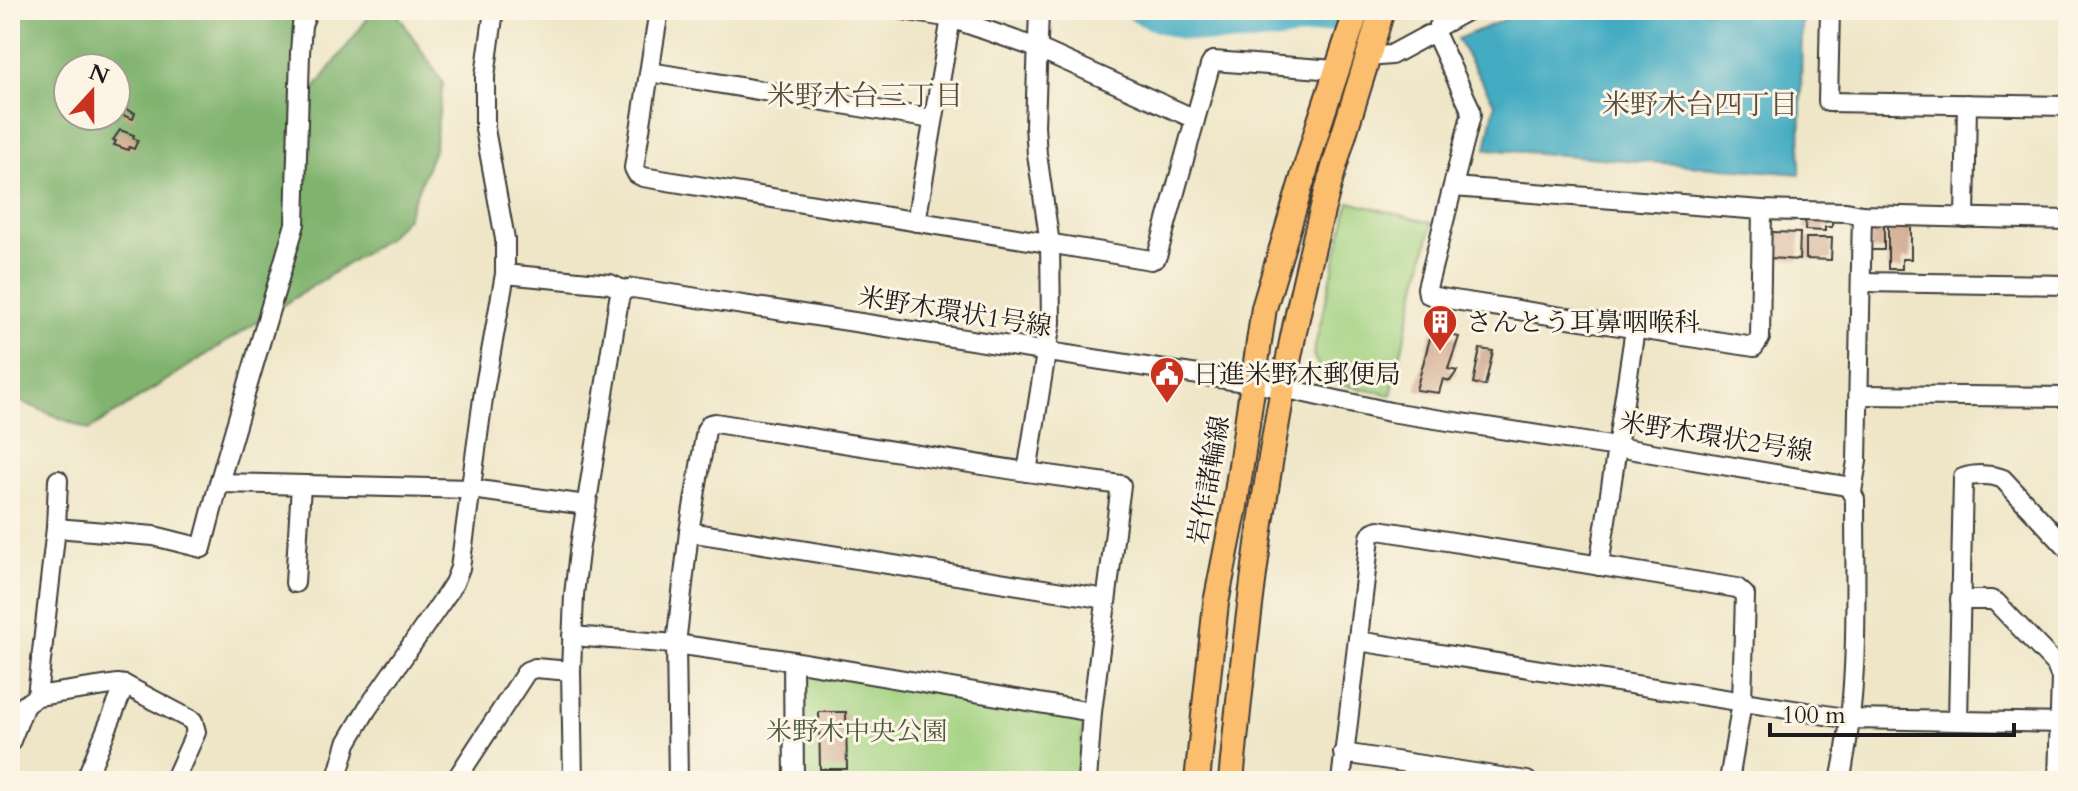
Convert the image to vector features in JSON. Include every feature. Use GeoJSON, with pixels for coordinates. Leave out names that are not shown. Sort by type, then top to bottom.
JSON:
{"type":"FeatureCollection","features":[{"type":"Feature","properties":{"kind":"main road","name":"岩作諸輪線"},"geometry":{"type":"LineString","coordinates":[[1197,781],[1216,603],[1235,506],[1264,308],[1357,10]]}},
{"type":"Feature","properties":{"kind":"main road"},"geometry":{"type":"LineString","coordinates":[[1231,781],[1240,682],[1283,388],[1320,218],[1382,10]]}},
{"type":"Feature","properties":{"kind":"street"},"geometry":{"type":"LineString","coordinates":[[56,528],[154,536],[202,548],[295,224],[300,53],[302,25],[308,10]]}},
{"type":"Feature","properties":{"kind":"street"},"geometry":{"type":"LineString","coordinates":[[357,781],[338,776],[347,743],[458,575],[484,391],[505,274],[505,239],[485,129],[485,76],[494,10]]}},
{"type":"Feature","properties":{"kind":"street"},"geometry":{"type":"LineString","coordinates":[[659,10],[634,168],[637,174],[1151,260],[1156,258],[1213,61],[1340,60]]}},
{"type":"Feature","properties":{"kind":"street"},"geometry":{"type":"LineString","coordinates":[[903,10],[951,18],[1037,48],[1195,119]]}},
{"type":"Feature","properties":{"kind":"street"},"geometry":{"type":"LineString","coordinates":[[1027,472],[1051,322],[1050,244],[1037,154],[1035,108],[1039,10]]}},
{"type":"Feature","properties":{"kind":"street"},"geometry":{"type":"LineString","coordinates":[[1434,35],[1439,26],[1468,10]]}},
{"type":"Feature","properties":{"kind":"street"},"geometry":{"type":"LineString","coordinates":[[1830,10],[1828,102],[2068,106]]}},
{"type":"Feature","properties":{"kind":"street"},"geometry":{"type":"LineString","coordinates":[[916,222],[951,18]]}},
{"type":"Feature","properties":{"kind":"street"},"geometry":{"type":"LineString","coordinates":[[1371,47],[1391,55],[1428,35],[1434,35],[1470,108],[1471,115],[1427,288],[1428,294],[1435,297],[1754,347],[1760,338],[1762,210]]}},
{"type":"Feature","properties":{"kind":"street"},"geometry":{"type":"LineString","coordinates":[[650,72],[932,119]]}},
{"type":"Feature","properties":{"kind":"street"},"geometry":{"type":"LineString","coordinates":[[1965,218],[1967,104]]}},
{"type":"Feature","properties":{"kind":"street"},"geometry":{"type":"LineString","coordinates":[[1453,187],[1762,210],[2068,220]]}},
{"type":"Feature","properties":{"kind":"street"},"geometry":{"type":"LineString","coordinates":[[1840,781],[1851,719],[1855,628],[1855,499],[1852,492],[1857,461],[1860,395],[1862,215]]}},
{"type":"Feature","properties":{"kind":"street","name":"米野木環状1号線"},"geometry":{"type":"LineString","coordinates":[[505,274],[610,284],[622,292],[633,288],[1283,388]]}},
{"type":"Feature","properties":{"kind":"street"},"geometry":{"type":"LineString","coordinates":[[1861,282],[2068,285]]}},
{"type":"Feature","properties":{"kind":"street"},"geometry":{"type":"LineString","coordinates":[[573,781],[571,671],[574,595],[622,292]]}},
{"type":"Feature","properties":{"kind":"street"},"geometry":{"type":"LineString","coordinates":[[1599,566],[1635,329]]}},
{"type":"Feature","properties":{"kind":"street","name":"米野木環状2号線"},"geometry":{"type":"LineString","coordinates":[[1283,388],[1390,412],[1838,484],[1852,492]]}},
{"type":"Feature","properties":{"kind":"street"},"geometry":{"type":"LineString","coordinates":[[1860,395],[2068,397]]}},
{"type":"Feature","properties":{"kind":"street"},"geometry":{"type":"LineString","coordinates":[[678,781],[676,644],[689,532],[706,430],[715,423],[1121,485],[1092,712],[1087,781]]}},
{"type":"Feature","properties":{"kind":"street"},"geometry":{"type":"LineString","coordinates":[[1958,721],[1963,478],[1993,476],[2003,479],[2068,549]]}},
{"type":"Feature","properties":{"kind":"street"},"geometry":{"type":"LineString","coordinates":[[37,696],[56,528],[58,480]]}},
{"type":"Feature","properties":{"kind":"street"},"geometry":{"type":"LineString","coordinates":[[219,483],[472,489],[586,505]]}},
{"type":"Feature","properties":{"kind":"street"},"geometry":{"type":"LineString","coordinates":[[295,583],[301,485]]}},
{"type":"Feature","properties":{"kind":"street"},"geometry":{"type":"LineString","coordinates":[[1341,781],[1370,537],[1379,530],[1737,588],[1743,592],[1742,702],[1729,781]]}},
{"type":"Feature","properties":{"kind":"street"},"geometry":{"type":"LineString","coordinates":[[689,532],[1106,599]]}},
{"type":"Feature","properties":{"kind":"street"},"geometry":{"type":"LineString","coordinates":[[1960,600],[1996,602],[2056,665],[2061,677],[2064,723],[2058,781]]}},
{"type":"Feature","properties":{"kind":"street"},"geometry":{"type":"LineString","coordinates":[[572,636],[676,644],[793,661],[1092,712]]}},
{"type":"Feature","properties":{"kind":"street"},"geometry":{"type":"LineString","coordinates":[[1358,641],[1851,719],[2064,723]]}},
{"type":"Feature","properties":{"kind":"street"},"geometry":{"type":"LineString","coordinates":[[793,661],[794,781]]}},
{"type":"Feature","properties":{"kind":"street"},"geometry":{"type":"LineString","coordinates":[[462,778],[527,671],[535,668],[571,671]]}},
{"type":"Feature","properties":{"kind":"street"},"geometry":{"type":"LineString","coordinates":[[85,781],[125,685]]}},
{"type":"Feature","properties":{"kind":"street"},"geometry":{"type":"LineString","coordinates":[[10,743],[25,705],[37,696],[125,685],[193,721],[196,732],[174,781]]}},
{"type":"Feature","properties":{"kind":"street"},"geometry":{"type":"LineString","coordinates":[[1343,753],[1527,781]]}},
{"type":"Feature","properties":{"kind":"green space"},"geometry":{"type":"Polygon","coordinates":[[[10,10],[299,10],[301,107],[374,10],[395,10],[443,83],[434,150],[406,219],[386,239],[89,430],[15,399],[10,384],[10,10]]]}},
{"type":"Feature","properties":{"kind":"green space"},"geometry":{"type":"Polygon","coordinates":[[[1349,202],[1432,223],[1391,395],[1326,381],[1313,355],[1349,202]]]}},
{"type":"Feature","properties":{"kind":"green space","name":"米野木中央公園"},"geometry":{"type":"Polygon","coordinates":[[[805,671],[1078,715],[1083,723],[1079,781],[801,781],[799,677],[805,671]]]}},
{"type":"Feature","properties":{"kind":"water"},"geometry":{"type":"Polygon","coordinates":[[[1528,10],[1769,10],[1802,17],[1800,174],[1486,149],[1495,104],[1457,39],[1528,10]]]}},
{"type":"Feature","properties":{"kind":"building"},"geometry":{"type":"Polygon","coordinates":[[[119,132],[126,132],[138,140],[134,149],[129,147],[128,150],[114,145],[116,141],[113,140],[119,132]]]}},
{"type":"Feature","properties":{"kind":"building"},"geometry":{"type":"Polygon","coordinates":[[[1806,216],[1832,217],[1832,227],[1825,227],[1825,231],[1805,230],[1806,216]]]}},
{"type":"Feature","properties":{"kind":"building"},"geometry":{"type":"Polygon","coordinates":[[[1888,224],[1911,225],[1911,259],[1902,259],[1902,269],[1888,269],[1888,224]]]}},
{"type":"Feature","properties":{"kind":"building"},"geometry":{"type":"Polygon","coordinates":[[[1871,225],[1884,225],[1884,250],[1871,250],[1871,225]]]}},
{"type":"Feature","properties":{"kind":"building"},"geometry":{"type":"Polygon","coordinates":[[[1771,232],[1800,233],[1799,260],[1770,258],[1771,232]]]}},
{"type":"Feature","properties":{"kind":"building"},"geometry":{"type":"Polygon","coordinates":[[[1806,238],[1832,238],[1831,260],[1806,259],[1806,238]]]}},
{"type":"Feature","properties":{"kind":"building","name":"さんとう耳鼻咽喉科"},"geometry":{"type":"Polygon","coordinates":[[[1432,331],[1459,337],[1448,369],[1457,371],[1450,381],[1443,379],[1439,393],[1416,390],[1432,331]]]}},
{"type":"Feature","properties":{"kind":"building"},"geometry":{"type":"Polygon","coordinates":[[[1480,349],[1493,351],[1485,386],[1473,383],[1480,349]]]}},
{"type":"Feature","properties":{"kind":"building"},"geometry":{"type":"Polygon","coordinates":[[[819,712],[846,712],[847,769],[820,769],[819,712]]]}},
{"type":"Feature","properties":{"kind":"waterway"},"geometry":{"type":"LineString","coordinates":[[1142,10],[1178,23],[1227,28],[1294,23],[1359,10]]}},
{"type":"Feature","properties":{"kind":"place","name":"さんとう耳鼻咽喉科"},"geometry":{"type":"Point","coordinates":[1440,353]}},
{"type":"Feature","properties":{"kind":"place","name":"日進米野木郵便局"},"geometry":{"type":"Point","coordinates":[1167,405]}},
{"type":"Feature","properties":{"kind":"district","name":"米野木台三丁目"},"geometry":{"type":"Point","coordinates":[865,96]}},
{"type":"Feature","properties":{"kind":"district","name":"米野木台四丁目"},"geometry":{"type":"Point","coordinates":[1700,105]}}]}
